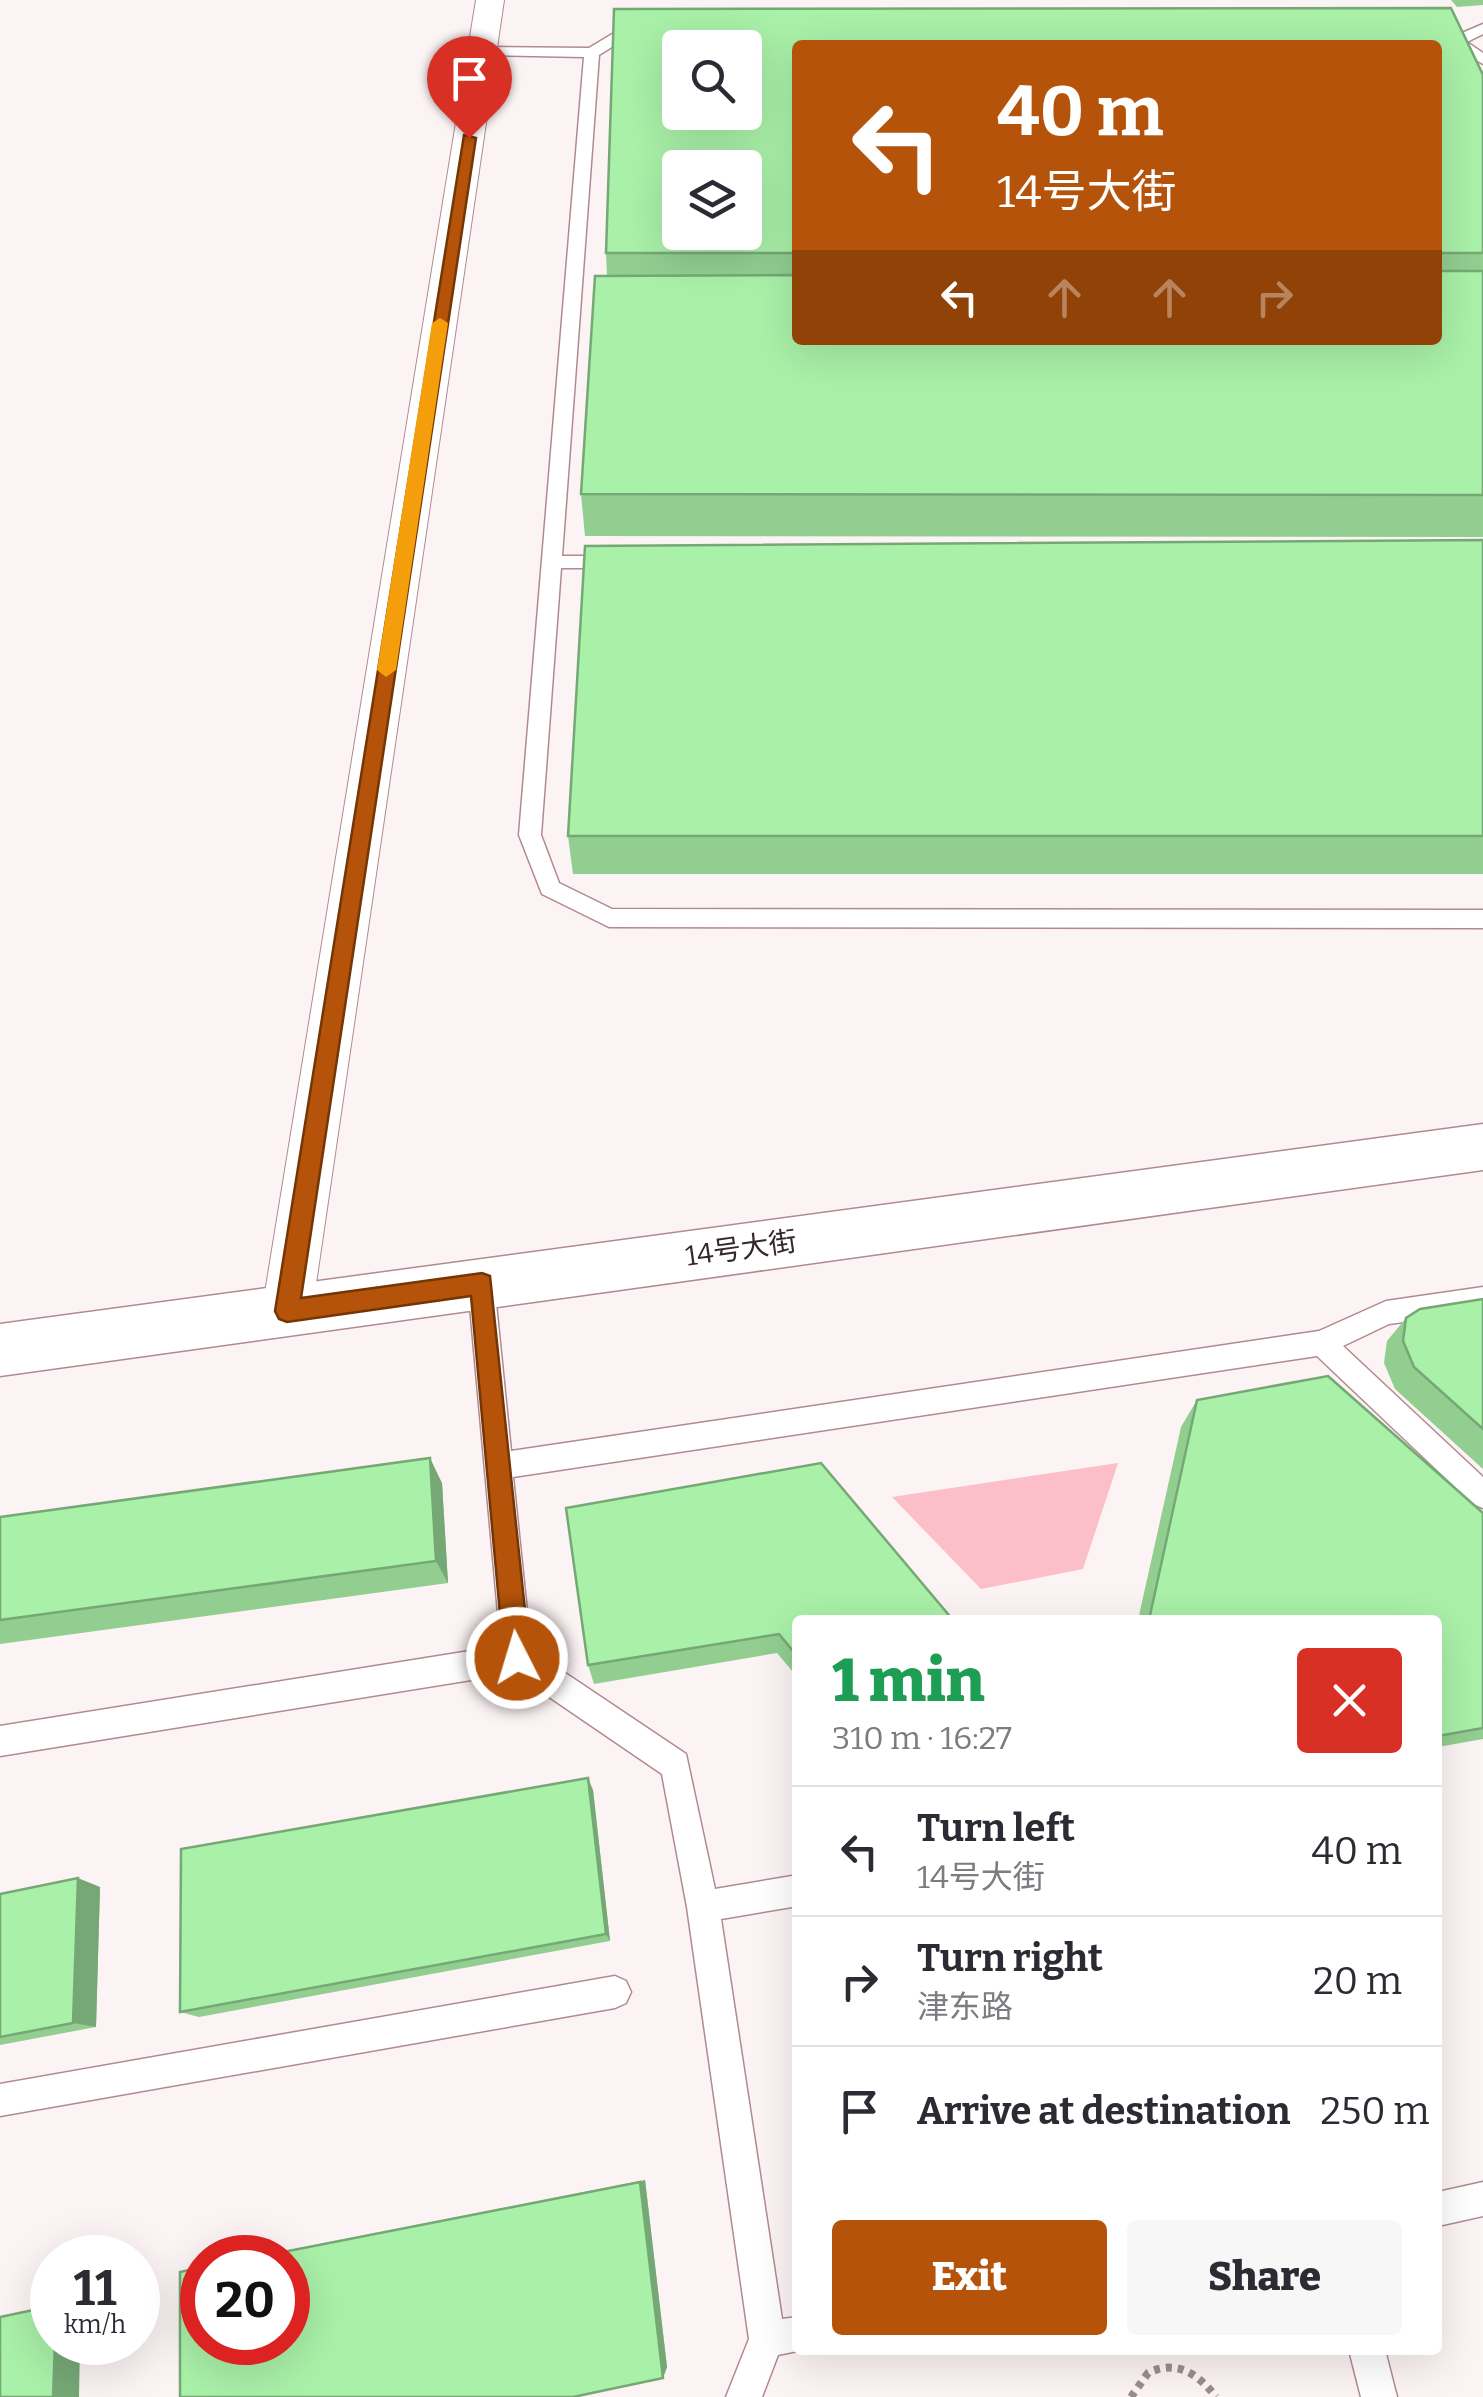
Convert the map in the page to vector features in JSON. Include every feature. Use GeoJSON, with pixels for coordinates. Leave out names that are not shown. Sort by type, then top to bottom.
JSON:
{"type":"FeatureCollection","features":[{"type":"Feature","properties":{"kind":"street"},"geometry":{"type":"LineString","coordinates":[[287,1311],[490,0]]}},
{"type":"Feature","properties":{"kind":"street","name":"14号大街"},"geometry":{"type":"LineString","coordinates":[[0,1350],[1483,1147]]}},
{"type":"Feature","properties":{"kind":"lane"},"geometry":{"type":"LineString","coordinates":[[1456,41],[1483,28]]}},
{"type":"Feature","properties":{"kind":"lane"},"geometry":{"type":"LineString","coordinates":[[1424,32],[1456,41],[1483,60]]}},
{"type":"Feature","properties":{"kind":"lane"},"geometry":{"type":"LineString","coordinates":[[482,52],[592,53],[619,36],[654,33]]}},
{"type":"Feature","properties":{"kind":"lane"},"geometry":{"type":"LineString","coordinates":[[592,53],[581,308],[552,562],[530,835],[550,888],[610,918],[1483,919]]}},
{"type":"Feature","properties":{"kind":"lane"},"geometry":{"type":"LineString","coordinates":[[552,562],[631,562]]}},
{"type":"Feature","properties":{"kind":"lane"},"geometry":{"type":"LineString","coordinates":[[482,1284],[517,1658]]}},
{"type":"Feature","properties":{"kind":"lane"},"geometry":{"type":"LineString","coordinates":[[499,1466],[1322,1344],[1386,1313],[1483,1299]]}},
{"type":"Feature","properties":{"kind":"lane"},"geometry":{"type":"LineString","coordinates":[[1322,1344],[1483,1495]]}},
{"type":"Feature","properties":{"kind":"lane"},"geometry":{"type":"LineString","coordinates":[[0,1741],[517,1658],[675,1765],[782,2337],[744,2397]]}},
{"type":"Feature","properties":{"kind":"lane"},"geometry":{"type":"LineString","coordinates":[[703,1907],[792,1891]]}},
{"type":"Feature","properties":{"kind":"lane"},"geometry":{"type":"LineString","coordinates":[[0,2100],[615,1992]]}},
{"type":"Feature","properties":{"kind":"lane"},"geometry":{"type":"LineString","coordinates":[[1442,2208],[1483,2200]]}},
{"type":"Feature","properties":{"kind":"lane"},"geometry":{"type":"LineString","coordinates":[[1367,2355],[1380,2397]]}},
{"type":"Feature","properties":{"kind":"path"},"geometry":{"type":"LineString","coordinates":[[1130,2397],[1144,2374],[1157,2366],[1172,2364],[1201,2377],[1216,2397]]}},
{"type":"Feature","properties":{"kind":"shaded area"},"geometry":{"type":"Polygon","coordinates":[[[1118,1463],[1083,1569],[981,1589],[892,1497],[1118,1463]]]}},
{"type":"Feature","properties":{"kind":"building"},"geometry":{"type":"Polygon","coordinates":[[[1451,8],[1483,75],[1483,253],[1442,253],[1442,40],[792,40],[792,253],[606,253],[614,9],[1451,8]]]}},
{"type":"Feature","properties":{"kind":"building"},"geometry":{"type":"Polygon","coordinates":[[[1442,271],[1483,271],[1483,495],[581,494],[595,276],[792,275],[792,345],[1442,345],[1442,271]]]}},
{"type":"Feature","properties":{"kind":"building"},"geometry":{"type":"Polygon","coordinates":[[[1483,540],[1483,836],[568,836],[585,546],[1483,540]]]}},
{"type":"Feature","properties":{"kind":"building"},"geometry":{"type":"Polygon","coordinates":[[[1483,1299],[1483,1429],[1414,1367],[1403,1341],[1406,1318],[1420,1309],[1483,1299]]]}},
{"type":"Feature","properties":{"kind":"building"},"geometry":{"type":"Polygon","coordinates":[[[1328,1376],[1483,1513],[1483,1728],[1442,1735],[1442,1615],[1150,1615],[1197,1400],[1328,1376]]]}},
{"type":"Feature","properties":{"kind":"building"},"geometry":{"type":"Polygon","coordinates":[[[430,1458],[436,1561],[0,1620],[0,1517],[430,1458]]]}},
{"type":"Feature","properties":{"kind":"building"},"geometry":{"type":"Polygon","coordinates":[[[821,1463],[949,1615],[792,1615],[792,1650],[779,1634],[588,1665],[566,1508],[821,1463]]]}},
{"type":"Feature","properties":{"kind":"building"},"geometry":{"type":"Polygon","coordinates":[[[588,1778],[606,1934],[180,2012],[181,1849],[588,1778]]]}},
{"type":"Feature","properties":{"kind":"building"},"geometry":{"type":"Polygon","coordinates":[[[78,1878],[73,2023],[0,2037],[0,1894],[78,1878]]]}},
{"type":"Feature","properties":{"kind":"building"},"geometry":{"type":"Polygon","coordinates":[[[640,2182],[663,2378],[573,2397],[180,2397],[180,2365],[310,2365],[310,2247],[640,2182]]]}},
{"type":"Feature","properties":{"kind":"building"},"geometry":{"type":"Polygon","coordinates":[[[30,2311],[30,2365],[54,2365],[53,2397],[0,2397],[0,2317],[30,2311]]]}},
{"type":"Feature","properties":{"kind":"slow traffic"},"geometry":{"type":"LineString","coordinates":[[386,670],[440,323]]}},
{"type":"Feature","properties":{"kind":"route"},"geometry":{"type":"LineString","coordinates":[[469,138],[287,1311],[482,1284],[517,1658]]}}]}
